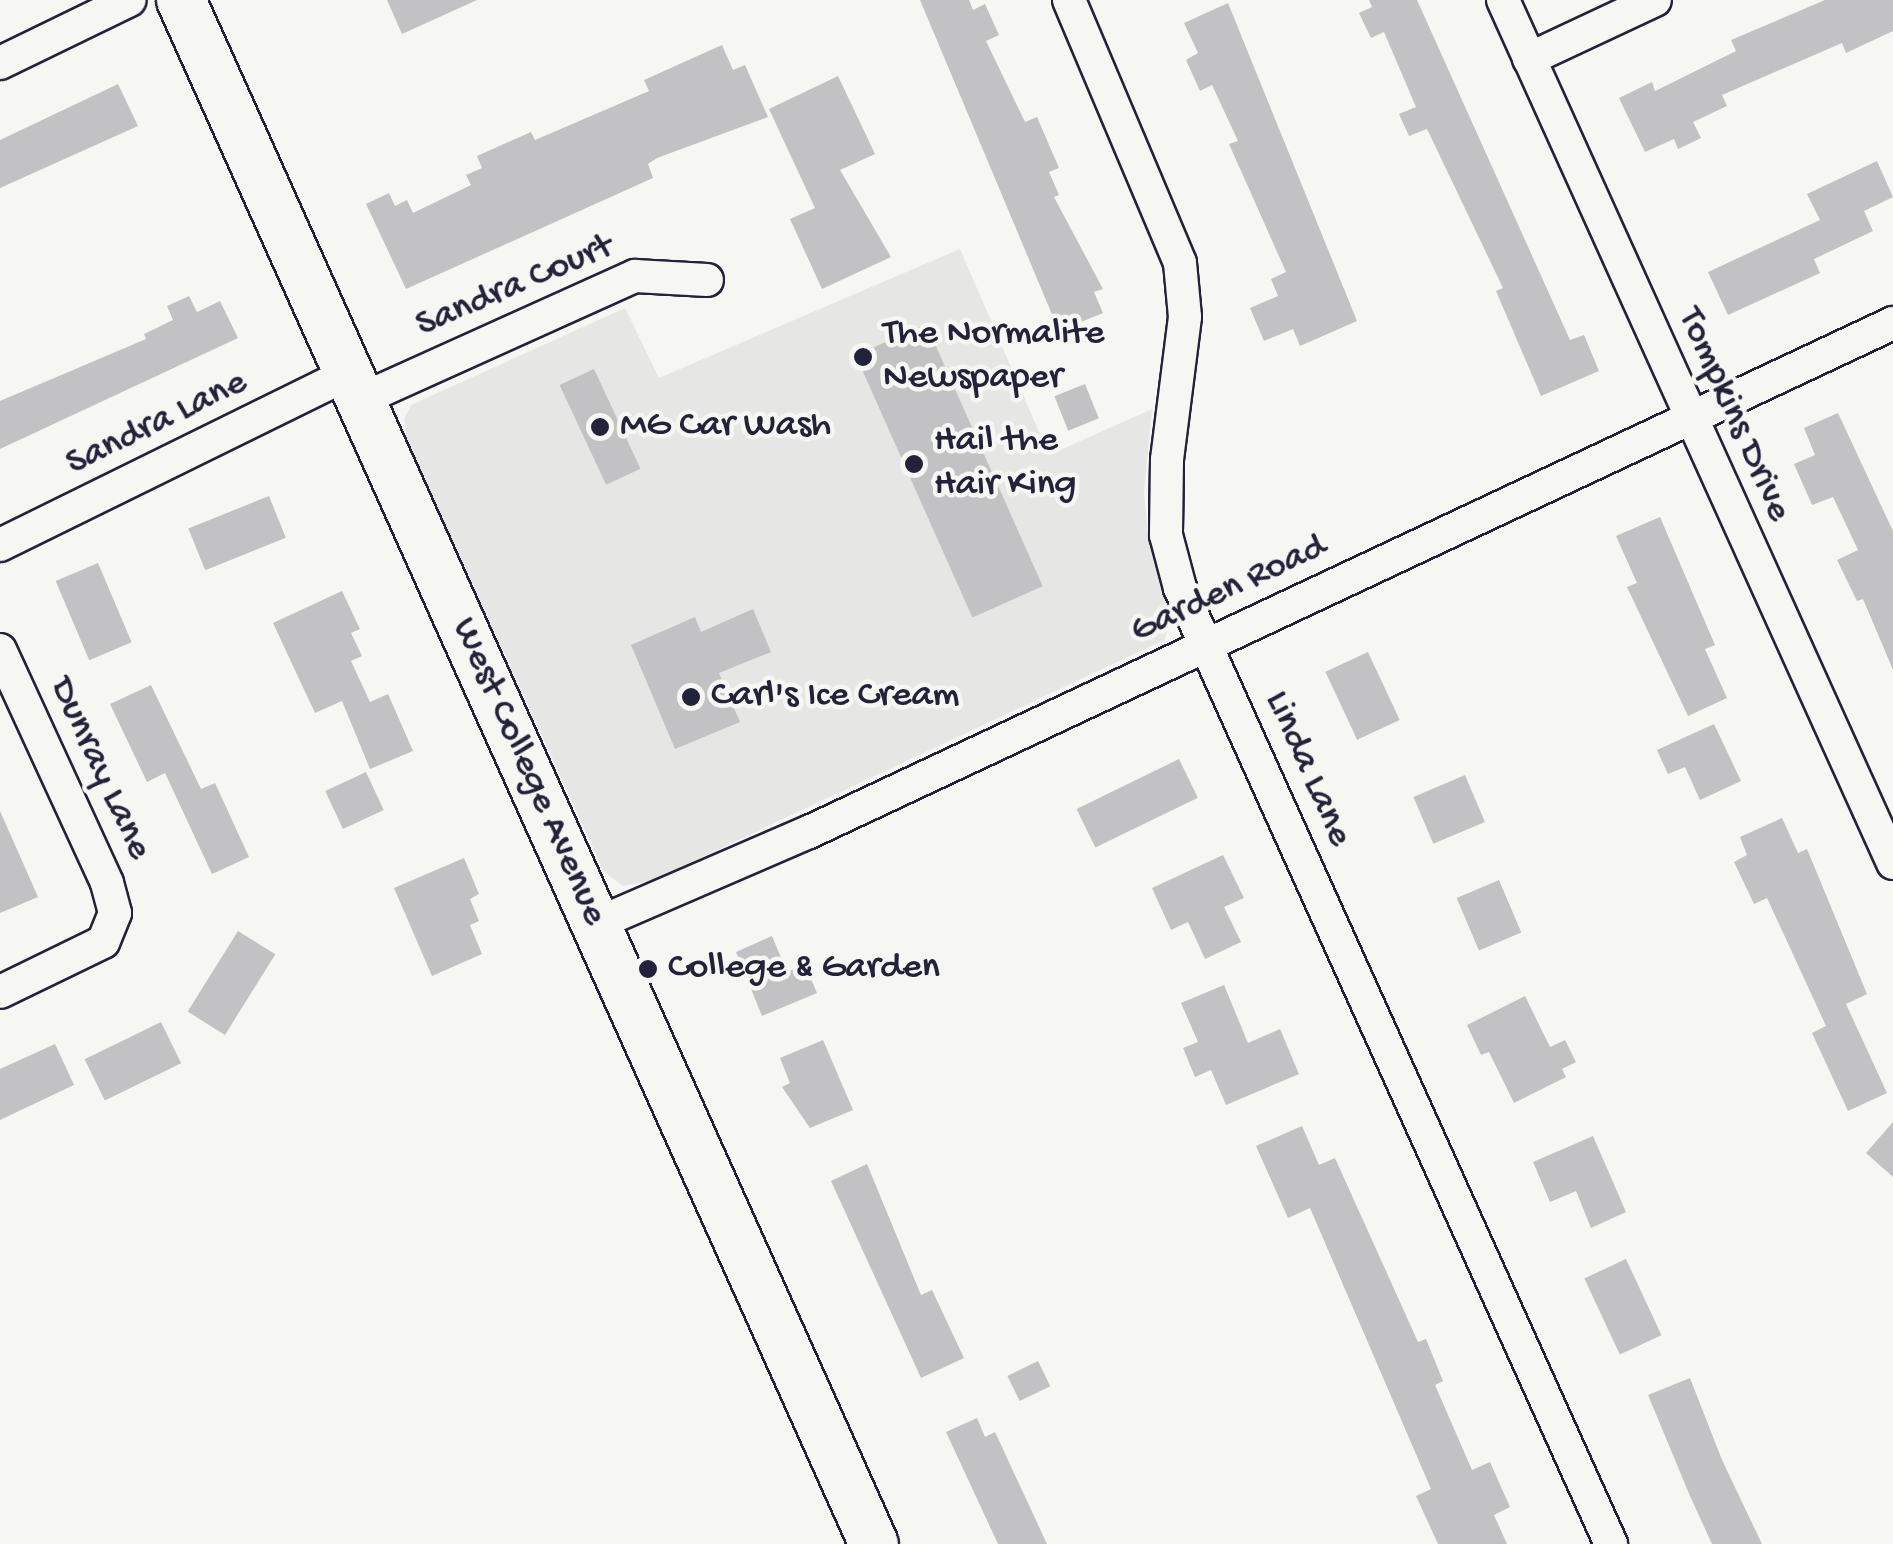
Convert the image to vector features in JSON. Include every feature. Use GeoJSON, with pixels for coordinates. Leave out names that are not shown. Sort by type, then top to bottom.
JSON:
{"type":"FeatureCollection","features":[{"type":"Feature","properties":{"kind":"main road","name":"West College Avenue"},"geometry":{"type":"LineString","coordinates":[[181,0],[874,1544]]}},
{"type":"Feature","properties":{"kind":"street"},"geometry":{"type":"LineString","coordinates":[[0,63],[130,0]]}},
{"type":"Feature","properties":{"kind":"street","name":"Linda Lane"},"geometry":{"type":"LineString","coordinates":[[1069,0],[1180,263],[1185,317],[1167,460],[1166,535],[1180,588],[1611,1544]]}},
{"type":"Feature","properties":{"kind":"street","name":"Tompkins Drive"},"geometry":{"type":"LineString","coordinates":[[1503,0],[1893,862]]}},
{"type":"Feature","properties":{"kind":"street"},"geometry":{"type":"LineString","coordinates":[[1530,59],[1655,0]]}},
{"type":"Feature","properties":{"kind":"street","name":"Sandra Court"},"geometry":{"type":"LineString","coordinates":[[354,387],[636,276],[708,280]]}},
{"type":"Feature","properties":{"kind":"street","name":"Garden Road"},"geometry":{"type":"LineString","coordinates":[[596,924],[809,832],[1893,322]]}},
{"type":"Feature","properties":{"kind":"street","name":"Sandra Lane"},"geometry":{"type":"LineString","coordinates":[[0,544],[354,387]]}},
{"type":"Feature","properties":{"kind":"street","name":"Dunray Lane"},"geometry":{"type":"LineString","coordinates":[[0,650],[108,883],[112,924],[103,942],[0,992]]}},
{"type":"Feature","properties":{"kind":"shaded area"},"geometry":{"type":"Polygon","coordinates":[[[960,249],[1049,455],[1152,409],[1144,493],[1148,536],[1173,619],[1164,640],[651,881],[623,886],[604,872],[407,440],[404,419],[411,405],[625,308],[659,378],[960,249]]]}},
{"type":"Feature","properties":{"kind":"building"},"geometry":{"type":"Polygon","coordinates":[[[387,0],[477,0],[402,34],[387,0]]]}},
{"type":"Feature","properties":{"kind":"building"},"geometry":{"type":"Polygon","coordinates":[[[920,0],[969,0],[973,10],[985,4],[999,35],[986,41],[1025,122],[1037,117],[1059,168],[1049,172],[1059,195],[1054,197],[1103,289],[1094,292],[1103,313],[1059,331],[920,0]]]}},
{"type":"Feature","properties":{"kind":"building"},"geometry":{"type":"Polygon","coordinates":[[[1369,0],[1417,0],[1570,340],[1584,335],[1599,371],[1541,396],[1496,291],[1503,288],[1427,129],[1409,136],[1399,114],[1416,107],[1384,32],[1371,38],[1359,13],[1372,7],[1369,0]]]}},
{"type":"Feature","properties":{"kind":"building"},"geometry":{"type":"Polygon","coordinates":[[[1825,0],[1893,0],[1893,31],[1846,53],[1842,43],[1722,95],[1727,106],[1693,122],[1701,138],[1678,149],[1674,139],[1645,152],[1619,98],[1652,82],[1655,91],[1736,51],[1731,40],[1825,0]]]}},
{"type":"Feature","properties":{"kind":"building"},"geometry":{"type":"Polygon","coordinates":[[[1228,3],[1357,321],[1300,346],[1293,329],[1264,341],[1250,308],[1278,296],[1271,279],[1286,272],[1229,144],[1238,141],[1212,85],[1200,91],[1186,60],[1198,53],[1184,23],[1228,3]]]}},
{"type":"Feature","properties":{"kind":"building"},"geometry":{"type":"Polygon","coordinates":[[[722,45],[733,70],[745,65],[768,117],[657,158],[648,164],[653,178],[406,289],[366,204],[389,193],[395,206],[407,200],[413,213],[471,185],[466,175],[482,168],[477,156],[531,132],[535,140],[649,91],[644,80],[722,45]]]}},
{"type":"Feature","properties":{"kind":"building"},"geometry":{"type":"Polygon","coordinates":[[[838,76],[875,154],[840,170],[891,257],[822,289],[790,219],[815,208],[769,109],[838,76]]]}},
{"type":"Feature","properties":{"kind":"building"},"geometry":{"type":"Polygon","coordinates":[[[118,84],[138,126],[0,188],[0,140],[118,84]]]}},
{"type":"Feature","properties":{"kind":"building"},"geometry":{"type":"Polygon","coordinates":[[[1877,161],[1893,197],[1864,211],[1873,231],[1814,259],[1820,273],[1728,315],[1708,272],[1820,220],[1807,194],[1877,161]]]}},
{"type":"Feature","properties":{"kind":"building"},"geometry":{"type":"Polygon","coordinates":[[[189,296],[197,312],[220,301],[238,338],[0,449],[0,401],[146,339],[144,334],[173,320],[167,306],[189,296]]]}},
{"type":"Feature","properties":{"kind":"building"},"geometry":{"type":"Polygon","coordinates":[[[926,324],[1043,586],[972,618],[856,355],[926,324]]]}},
{"type":"Feature","properties":{"kind":"building","name":"MG Car Wash"},"geometry":{"type":"Polygon","coordinates":[[[594,369],[640,469],[606,485],[560,385],[594,369]]]}},
{"type":"Feature","properties":{"kind":"building"},"geometry":{"type":"Polygon","coordinates":[[[1085,384],[1099,418],[1068,431],[1054,396],[1085,384]]]}},
{"type":"Feature","properties":{"kind":"building"},"geometry":{"type":"Polygon","coordinates":[[[1838,413],[1893,531],[1893,670],[1863,599],[1857,601],[1837,560],[1858,550],[1833,497],[1812,505],[1794,464],[1815,455],[1804,428],[1838,413]]]}},
{"type":"Feature","properties":{"kind":"building"},"geometry":{"type":"Polygon","coordinates":[[[269,496],[286,538],[205,570],[188,529],[269,496]]]}},
{"type":"Feature","properties":{"kind":"building"},"geometry":{"type":"Polygon","coordinates":[[[1660,517],[1715,645],[1705,649],[1727,698],[1688,716],[1627,587],[1637,583],[1616,536],[1660,517]]]}},
{"type":"Feature","properties":{"kind":"building"},"geometry":{"type":"Polygon","coordinates":[[[98,563],[132,642],[89,660],[56,581],[98,563]]]}},
{"type":"Feature","properties":{"kind":"building"},"geometry":{"type":"Polygon","coordinates":[[[342,591],[360,629],[351,633],[362,656],[351,661],[370,702],[388,694],[413,751],[370,769],[342,701],[315,713],[273,623],[342,591]]]}},
{"type":"Feature","properties":{"kind":"building","name":"Carl's Ice Cream"},"geometry":{"type":"Polygon","coordinates":[[[753,609],[771,652],[719,673],[740,722],[675,749],[631,645],[695,617],[701,632],[753,609]]]}},
{"type":"Feature","properties":{"kind":"building"},"geometry":{"type":"Polygon","coordinates":[[[1368,652],[1400,720],[1357,740],[1325,672],[1368,652]]]}},
{"type":"Feature","properties":{"kind":"building"},"geometry":{"type":"Polygon","coordinates":[[[151,685],[201,789],[215,783],[249,857],[212,874],[165,773],[147,782],[110,704],[151,685]]]}},
{"type":"Feature","properties":{"kind":"building"},"geometry":{"type":"Polygon","coordinates":[[[1714,724],[1741,781],[1700,800],[1685,767],[1668,774],[1657,750],[1714,724]]]}},
{"type":"Feature","properties":{"kind":"building"},"geometry":{"type":"Polygon","coordinates":[[[1179,759],[1198,798],[1095,848],[1077,809],[1179,759]]]}},
{"type":"Feature","properties":{"kind":"building"},"geometry":{"type":"Polygon","coordinates":[[[366,772],[384,810],[343,829],[325,791],[366,772]]]}},
{"type":"Feature","properties":{"kind":"building"},"geometry":{"type":"Polygon","coordinates":[[[1465,775],[1485,822],[1433,844],[1413,797],[1465,775]]]}},
{"type":"Feature","properties":{"kind":"building"},"geometry":{"type":"Polygon","coordinates":[[[0,811],[38,897],[0,913],[0,811]]]}},
{"type":"Feature","properties":{"kind":"building"},"geometry":{"type":"Polygon","coordinates":[[[1782,818],[1798,853],[1807,849],[1867,994],[1846,1004],[1887,1093],[1848,1111],[1812,1033],[1826,1026],[1767,898],[1754,904],[1734,862],[1747,855],[1740,837],[1782,818]]]}},
{"type":"Feature","properties":{"kind":"building"},"geometry":{"type":"Polygon","coordinates":[[[1223,855],[1244,898],[1224,907],[1241,942],[1205,959],[1188,922],[1171,930],[1152,888],[1223,855]]]}},
{"type":"Feature","properties":{"kind":"building"},"geometry":{"type":"Polygon","coordinates":[[[464,858],[479,894],[470,899],[479,921],[470,925],[482,954],[432,976],[394,888],[464,858]]]}},
{"type":"Feature","properties":{"kind":"building"},"geometry":{"type":"Polygon","coordinates":[[[1499,880],[1521,932],[1479,950],[1457,898],[1499,880]]]}},
{"type":"Feature","properties":{"kind":"building"},"geometry":{"type":"Polygon","coordinates":[[[238,931],[275,954],[225,1035],[188,1012],[238,931]]]}},
{"type":"Feature","properties":{"kind":"building"},"geometry":{"type":"Polygon","coordinates":[[[772,936],[787,972],[805,965],[817,993],[762,1016],[736,952],[772,936]]]}},
{"type":"Feature","properties":{"kind":"building"},"geometry":{"type":"Polygon","coordinates":[[[1224,985],[1248,1043],[1280,1029],[1299,1074],[1226,1105],[1211,1070],[1195,1077],[1183,1048],[1198,1042],[1181,1003],[1224,985]]]}},
{"type":"Feature","properties":{"kind":"building"},"geometry":{"type":"Polygon","coordinates":[[[1525,996],[1550,1047],[1565,1040],[1576,1062],[1562,1069],[1566,1077],[1514,1103],[1489,1052],[1481,1055],[1467,1025],[1525,996]]]}},
{"type":"Feature","properties":{"kind":"building"},"geometry":{"type":"Polygon","coordinates":[[[161,1022],[181,1063],[105,1101],[85,1059],[161,1022]]]}},
{"type":"Feature","properties":{"kind":"building"},"geometry":{"type":"Polygon","coordinates":[[[823,1040],[853,1110],[810,1128],[782,1087],[790,1083],[780,1058],[823,1040]]]}},
{"type":"Feature","properties":{"kind":"building"},"geometry":{"type":"Polygon","coordinates":[[[55,1044],[74,1085],[0,1120],[0,1069],[55,1044]]]}},
{"type":"Feature","properties":{"kind":"building"},"geometry":{"type":"Polygon","coordinates":[[[1893,1122],[1893,1177],[1866,1153],[1893,1122]]]}},
{"type":"Feature","properties":{"kind":"building"},"geometry":{"type":"Polygon","coordinates":[[[1302,1126],[1319,1165],[1335,1158],[1418,1342],[1426,1339],[1443,1381],[1435,1385],[1472,1470],[1490,1462],[1510,1507],[1494,1515],[1507,1544],[1438,1544],[1416,1496],[1431,1489],[1310,1208],[1288,1218],[1256,1146],[1302,1126]]]}},
{"type":"Feature","properties":{"kind":"building"},"geometry":{"type":"Polygon","coordinates":[[[1593,1136],[1626,1212],[1591,1228],[1576,1191],[1550,1202],[1533,1162],[1593,1136]]]}},
{"type":"Feature","properties":{"kind":"building"},"geometry":{"type":"Polygon","coordinates":[[[867,1164],[921,1295],[932,1290],[964,1358],[921,1378],[831,1181],[867,1164]]]}},
{"type":"Feature","properties":{"kind":"building"},"geometry":{"type":"Polygon","coordinates":[[[1626,1259],[1661,1335],[1620,1355],[1584,1278],[1626,1259]]]}},
{"type":"Feature","properties":{"kind":"building"},"geometry":{"type":"Polygon","coordinates":[[[1038,1361],[1050,1386],[1020,1401],[1007,1376],[1038,1361]]]}},
{"type":"Feature","properties":{"kind":"building"},"geometry":{"type":"Polygon","coordinates":[[[1690,1378],[1722,1460],[1762,1544],[1712,1544],[1690,1496],[1648,1395],[1690,1378]]]}},
{"type":"Feature","properties":{"kind":"building"},"geometry":{"type":"Polygon","coordinates":[[[977,1418],[985,1437],[995,1432],[1047,1544],[998,1544],[946,1432],[977,1418]]]}},
{"type":"Feature","properties":{"kind":"place","name":"The Normalite Newspaper"},"geometry":{"type":"Point","coordinates":[863,357]}},
{"type":"Feature","properties":{"kind":"place","name":"MG Car Wash"},"geometry":{"type":"Point","coordinates":[600,427]}},
{"type":"Feature","properties":{"kind":"place","name":"Hail the Hair King"},"geometry":{"type":"Point","coordinates":[914,464]}},
{"type":"Feature","properties":{"kind":"place","name":"Carl's Ice Cream"},"geometry":{"type":"Point","coordinates":[691,697]}},
{"type":"Feature","properties":{"kind":"place","name":"College & Garden"},"geometry":{"type":"Point","coordinates":[648,969]}}]}
